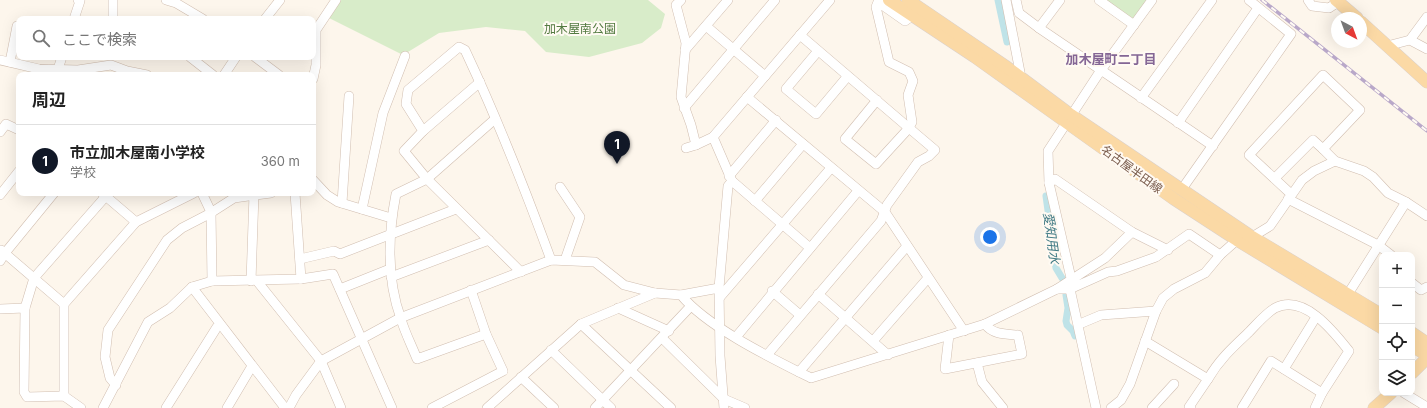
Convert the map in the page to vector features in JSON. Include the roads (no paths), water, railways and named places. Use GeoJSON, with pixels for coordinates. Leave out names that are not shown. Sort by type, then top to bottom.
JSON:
{"type":"FeatureCollection","features":[{"type":"Feature","properties":{"kind":"main road","name":"名古屋半田線"},"geometry":{"type":"LineString","coordinates":[[890,0],[1068,118],[1182,189],[1252,237],[1379,313]]}},
{"type":"Feature","properties":{"kind":"main road","name":"名古屋半田線"},"geometry":{"type":"LineString","coordinates":[[908,0],[1019,76],[1068,118],[1174,199],[1237,240],[1379,326]]}},
{"type":"Feature","properties":{"kind":"main road"},"geometry":{"type":"LineString","coordinates":[[1337,1],[1350,12]]}},
{"type":"Feature","properties":{"kind":"main road"},"geometry":{"type":"LineString","coordinates":[[1367,28],[1427,82]]}},
{"type":"Feature","properties":{"kind":"main road"},"geometry":{"type":"LineString","coordinates":[[1415,335],[1427,343]]}},
{"type":"Feature","properties":{"kind":"main road"},"geometry":{"type":"LineString","coordinates":[[1415,348],[1427,357],[1415,370]]}},
{"type":"Feature","properties":{"kind":"main road"},"geometry":{"type":"LineString","coordinates":[[1374,408],[1388,396]]}},
{"type":"Feature","properties":{"kind":"street"},"geometry":{"type":"LineString","coordinates":[[75,16],[80,1],[78,0]]}},
{"type":"Feature","properties":{"kind":"street"},"geometry":{"type":"LineString","coordinates":[[113,0],[113,16]]}},
{"type":"Feature","properties":{"kind":"street"},"geometry":{"type":"LineString","coordinates":[[166,0],[176,3],[198,16]]}},
{"type":"Feature","properties":{"kind":"street"},"geometry":{"type":"LineString","coordinates":[[267,16],[280,0]]}},
{"type":"Feature","properties":{"kind":"street"},"geometry":{"type":"LineString","coordinates":[[314,72],[316,65],[316,30],[336,0]]}},
{"type":"Feature","properties":{"kind":"street"},"geometry":{"type":"LineString","coordinates":[[679,0],[676,5],[686,43],[681,97],[696,145]]}},
{"type":"Feature","properties":{"kind":"street"},"geometry":{"type":"LineString","coordinates":[[685,50],[728,0]]}},
{"type":"Feature","properties":{"kind":"street"},"geometry":{"type":"LineString","coordinates":[[684,108],[775,0]]}},
{"type":"Feature","properties":{"kind":"street"},"geometry":{"type":"LineString","coordinates":[[1006,0],[1020,72],[1019,76]]}},
{"type":"Feature","properties":{"kind":"street"},"geometry":{"type":"LineString","coordinates":[[1016,0],[1019,13],[1039,28],[1213,146]]}},
{"type":"Feature","properties":{"kind":"street"},"geometry":{"type":"LineString","coordinates":[[1039,28],[1060,0]]}},
{"type":"Feature","properties":{"kind":"street"},"geometry":{"type":"LineString","coordinates":[[1101,0],[1134,25]]}},
{"type":"Feature","properties":{"kind":"street"},"geometry":{"type":"LineString","coordinates":[[1072,278],[1049,183],[1048,151],[1068,118],[1101,70],[1152,0]]}},
{"type":"Feature","properties":{"kind":"street"},"geometry":{"type":"LineString","coordinates":[[1141,98],[1212,0]]}},
{"type":"Feature","properties":{"kind":"street"},"geometry":{"type":"LineString","coordinates":[[1182,189],[1291,34],[1248,0]]}},
{"type":"Feature","properties":{"kind":"street"},"geometry":{"type":"LineString","coordinates":[[1308,0],[1312,6],[1329,8],[1337,1]]}},
{"type":"Feature","properties":{"kind":"street"},"geometry":{"type":"LineString","coordinates":[[686,148],[714,137],[800,35],[825,1]]}},
{"type":"Feature","properties":{"kind":"street"},"geometry":{"type":"LineString","coordinates":[[877,100],[846,139],[876,164],[912,122],[908,95],[913,81],[909,72],[890,62],[876,7],[878,2],[905,21],[912,16]]}},
{"type":"Feature","properties":{"kind":"street"},"geometry":{"type":"LineString","coordinates":[[1178,123],[1258,8]]}},
{"type":"Feature","properties":{"kind":"street"},"geometry":{"type":"LineString","coordinates":[[1410,40],[1427,17]]}},
{"type":"Feature","properties":{"kind":"street"},"geometry":{"type":"LineString","coordinates":[[706,26],[734,48],[765,76]]}},
{"type":"Feature","properties":{"kind":"street"},"geometry":{"type":"LineString","coordinates":[[10,62],[16,31]]}},
{"type":"Feature","properties":{"kind":"street"},"geometry":{"type":"LineString","coordinates":[[767,355],[881,221],[887,205],[918,162],[929,156],[935,150],[877,100],[847,77],[800,35]]}},
{"type":"Feature","properties":{"kind":"street"},"geometry":{"type":"LineString","coordinates":[[1387,46],[1410,40],[1423,45],[1427,49]]}},
{"type":"Feature","properties":{"kind":"street"},"geometry":{"type":"LineString","coordinates":[[423,131],[406,104],[408,90],[458,47],[465,50],[480,82],[551,260]]}},
{"type":"Feature","properties":{"kind":"street"},"geometry":{"type":"LineString","coordinates":[[818,51],[786,89],[816,114],[847,77]]}},
{"type":"Feature","properties":{"kind":"street"},"geometry":{"type":"LineString","coordinates":[[362,209],[383,113],[405,56]]}},
{"type":"Feature","properties":{"kind":"street"},"geometry":{"type":"LineString","coordinates":[[0,60],[39,69],[78,70],[112,61],[127,71],[132,72]]}},
{"type":"Feature","properties":{"kind":"street"},"geometry":{"type":"LineString","coordinates":[[54,72],[58,69],[61,60]]}},
{"type":"Feature","properties":{"kind":"street"},"geometry":{"type":"LineString","coordinates":[[194,60],[209,72]]}},
{"type":"Feature","properties":{"kind":"street"},"geometry":{"type":"LineString","coordinates":[[226,72],[234,60]]}},
{"type":"Feature","properties":{"kind":"street"},"geometry":{"type":"LineString","coordinates":[[259,60],[275,72]]}},
{"type":"Feature","properties":{"kind":"street"},"geometry":{"type":"LineString","coordinates":[[1323,149],[1360,110],[1323,75],[1249,155],[1275,178],[1289,197],[1378,245],[1387,252]]}},
{"type":"Feature","properties":{"kind":"street"},"geometry":{"type":"LineString","coordinates":[[480,82],[423,131],[404,151],[427,179],[456,210],[521,272]]}},
{"type":"Feature","properties":{"kind":"street"},"geometry":{"type":"LineString","coordinates":[[342,203],[349,96]]}},
{"type":"Feature","properties":{"kind":"street"},"geometry":{"type":"LineString","coordinates":[[747,97],[885,212],[906,246],[964,331]]}},
{"type":"Feature","properties":{"kind":"street"},"geometry":{"type":"LineString","coordinates":[[486,334],[417,359],[400,318],[391,273],[389,236],[396,194],[427,179],[495,119]]}},
{"type":"Feature","properties":{"kind":"street"},"geometry":{"type":"LineString","coordinates":[[724,404],[720,293],[728,186],[730,178],[776,120]]}},
{"type":"Feature","properties":{"kind":"street"},"geometry":{"type":"LineString","coordinates":[[0,132],[6,124],[16,129]]}},
{"type":"Feature","properties":{"kind":"street"},"geometry":{"type":"LineString","coordinates":[[714,137],[730,178],[810,248]]}},
{"type":"Feature","properties":{"kind":"street"},"geometry":{"type":"LineString","coordinates":[[1275,178],[1313,140],[1335,161],[1364,171],[1373,177],[1388,194],[1406,202],[1427,216]]}},
{"type":"Feature","properties":{"kind":"street"},"geometry":{"type":"LineString","coordinates":[[755,201],[803,144]]}},
{"type":"Feature","properties":{"kind":"street"},"geometry":{"type":"LineString","coordinates":[[1117,406],[1130,384],[1156,311],[1168,294],[1205,273],[1220,255],[1237,240],[1252,237],[1270,226],[1302,180],[1314,171],[1335,161]]}},
{"type":"Feature","properties":{"kind":"street"},"geometry":{"type":"LineString","coordinates":[[289,408],[296,395],[321,361],[400,318],[551,260],[595,262],[624,285],[655,293],[681,295],[720,293],[783,225],[831,168]]}},
{"type":"Feature","properties":{"kind":"street"},"geometry":{"type":"LineString","coordinates":[[0,195],[16,175]]}},
{"type":"Feature","properties":{"kind":"street"},"geometry":{"type":"LineString","coordinates":[[1049,183],[1055,179],[1132,232],[1168,250]]}},
{"type":"Feature","properties":{"kind":"street"},"geometry":{"type":"LineString","coordinates":[[316,183],[327,196],[342,203],[391,218]]}},
{"type":"Feature","properties":{"kind":"street"},"geometry":{"type":"LineString","coordinates":[[560,187],[580,217],[565,260]]}},
{"type":"Feature","properties":{"kind":"street"},"geometry":{"type":"LineString","coordinates":[[736,337],[772,291],[858,191]]}},
{"type":"Feature","properties":{"kind":"street"},"geometry":{"type":"LineString","coordinates":[[51,196],[2,254],[34,278],[64,304]]}},
{"type":"Feature","properties":{"kind":"street"},"geometry":{"type":"LineString","coordinates":[[81,408],[64,396],[27,397],[24,392],[25,308],[34,278],[102,196]]}},
{"type":"Feature","properties":{"kind":"street"},"geometry":{"type":"LineString","coordinates":[[106,196],[136,222]]}},
{"type":"Feature","properties":{"kind":"street"},"geometry":{"type":"LineString","coordinates":[[64,396],[64,304],[136,222],[188,196]]}},
{"type":"Feature","properties":{"kind":"street"},"geometry":{"type":"LineString","coordinates":[[204,196],[212,212],[212,281]]}},
{"type":"Feature","properties":{"kind":"street"},"geometry":{"type":"LineString","coordinates":[[116,385],[110,378],[105,356],[108,330],[167,240],[182,228],[234,198],[244,196]]}},
{"type":"Feature","properties":{"kind":"street"},"geometry":{"type":"LineString","coordinates":[[254,196],[254,281],[321,361],[341,408]]}},
{"type":"Feature","properties":{"kind":"street"},"geometry":{"type":"LineString","coordinates":[[295,196],[301,279]]}},
{"type":"Feature","properties":{"kind":"street"},"geometry":{"type":"LineString","coordinates":[[1348,294],[1406,202]]}},
{"type":"Feature","properties":{"kind":"street"},"geometry":{"type":"LineString","coordinates":[[300,259],[334,251],[340,254],[456,210]]}},
{"type":"Feature","properties":{"kind":"street"},"geometry":{"type":"LineString","coordinates":[[681,295],[690,307],[736,337],[811,378],[985,324],[1057,289],[1072,278],[1080,275],[1105,258],[1132,232]]}},
{"type":"Feature","properties":{"kind":"street"},"geometry":{"type":"LineString","coordinates":[[1057,289],[1070,289],[1108,272],[1117,271],[1156,257],[1189,234],[1220,255]]}},
{"type":"Feature","properties":{"kind":"street"},"geometry":{"type":"LineString","coordinates":[[340,289],[489,240]]}},
{"type":"Feature","properties":{"kind":"street"},"geometry":{"type":"LineString","coordinates":[[799,372],[906,246]]}},
{"type":"Feature","properties":{"kind":"street"},"geometry":{"type":"LineString","coordinates":[[103,408],[148,322],[170,308],[192,287],[212,281],[301,279],[333,274],[392,408]]}},
{"type":"Feature","properties":{"kind":"street"},"geometry":{"type":"LineString","coordinates":[[873,341],[928,278]]}},
{"type":"Feature","properties":{"kind":"street"},"geometry":{"type":"LineString","coordinates":[[1415,285],[1421,290],[1427,287]]}},
{"type":"Feature","properties":{"kind":"street"},"geometry":{"type":"LineString","coordinates":[[192,287],[285,408]]}},
{"type":"Feature","properties":{"kind":"street"},"geometry":{"type":"LineString","coordinates":[[1070,289],[1096,408]]}},
{"type":"Feature","properties":{"kind":"street"},"geometry":{"type":"LineString","coordinates":[[432,408],[504,371],[486,334],[471,290]]}},
{"type":"Feature","properties":{"kind":"street"},"geometry":{"type":"LineString","coordinates":[[772,291],[800,315]]}},
{"type":"Feature","properties":{"kind":"street"},"geometry":{"type":"LineString","coordinates":[[490,407],[521,377],[581,324],[655,293]]}},
{"type":"Feature","properties":{"kind":"street"},"geometry":{"type":"LineString","coordinates":[[818,294],[847,317],[888,355]]}},
{"type":"Feature","properties":{"kind":"street"},"geometry":{"type":"LineString","coordinates":[[1191,408],[1189,407],[1223,357],[1275,309],[1285,305],[1294,305],[1303,308],[1327,324],[1349,351],[1322,393],[1315,408]]}},
{"type":"Feature","properties":{"kind":"street"},"geometry":{"type":"LineString","coordinates":[[595,408],[690,307]]}},
{"type":"Feature","properties":{"kind":"street"},"geometry":{"type":"LineString","coordinates":[[0,309],[25,308]]}},
{"type":"Feature","properties":{"kind":"street"},"geometry":{"type":"LineString","coordinates":[[618,308],[665,335],[724,404],[745,408]]}},
{"type":"Feature","properties":{"kind":"street"},"geometry":{"type":"LineString","coordinates":[[1082,323],[1101,315],[1156,311]]}},
{"type":"Feature","properties":{"kind":"street"},"geometry":{"type":"LineString","coordinates":[[1284,369],[1316,317]]}},
{"type":"Feature","properties":{"kind":"street"},"geometry":{"type":"LineString","coordinates":[[581,324],[671,408]]}},
{"type":"Feature","properties":{"kind":"street"},"geometry":{"type":"LineString","coordinates":[[949,336],[945,369],[1022,354],[1018,335],[996,332],[989,329],[985,324]]}},
{"type":"Feature","properties":{"kind":"street"},"geometry":{"type":"LineString","coordinates":[[166,408],[217,327],[221,326]]}},
{"type":"Feature","properties":{"kind":"street"},"geometry":{"type":"LineString","coordinates":[[1145,340],[1208,379]]}},
{"type":"Feature","properties":{"kind":"street"},"geometry":{"type":"LineString","coordinates":[[551,350],[611,408]]}},
{"type":"Feature","properties":{"kind":"street"},"geometry":{"type":"LineString","coordinates":[[1242,408],[1271,361],[1322,393]]}},
{"type":"Feature","properties":{"kind":"street"},"geometry":{"type":"LineString","coordinates":[[977,363],[982,382],[1000,405],[990,408]]}},
{"type":"Feature","properties":{"kind":"street"},"geometry":{"type":"LineString","coordinates":[[227,408],[252,366]]}},
{"type":"Feature","properties":{"kind":"street"},"geometry":{"type":"LineString","coordinates":[[521,377],[554,408]]}},
{"type":"Feature","properties":{"kind":"street"},"geometry":{"type":"LineString","coordinates":[[1152,408],[1174,384]]}},
{"type":"Feature","properties":{"kind":"street"},"geometry":{"type":"LineString","coordinates":[[1409,396],[1427,407]]}},
{"type":"Feature","properties":{"kind":"waterway","name":"愛知用水"},"geometry":{"type":"LineString","coordinates":[[998,0],[1007,42]]}},
{"type":"Feature","properties":{"kind":"waterway","name":"愛知用水"},"geometry":{"type":"LineString","coordinates":[[1046,196],[1056,268],[1062,278]]}},
{"type":"Feature","properties":{"kind":"waterway","name":"愛知用水"},"geometry":{"type":"LineString","coordinates":[[1066,295],[1068,308],[1066,321],[1067,325],[1073,331],[1075,336]]}},
{"type":"Feature","properties":{"kind":"railway"},"geometry":{"type":"LineString","coordinates":[[1262,0],[1427,131]]}},
{"type":"Feature","properties":{"kind":"place","name":"市立加木屋南小学校"},"geometry":{"type":"Point","coordinates":[617,164]}},
{"type":"Feature","properties":{"kind":"district","name":"加木屋町二丁目"},"geometry":{"type":"Point","coordinates":[1111,59]}},
{"type":"Feature","properties":{"kind":"park label","name":"加木屋南公園"},"geometry":{"type":"Point","coordinates":[580,28]}}]}
